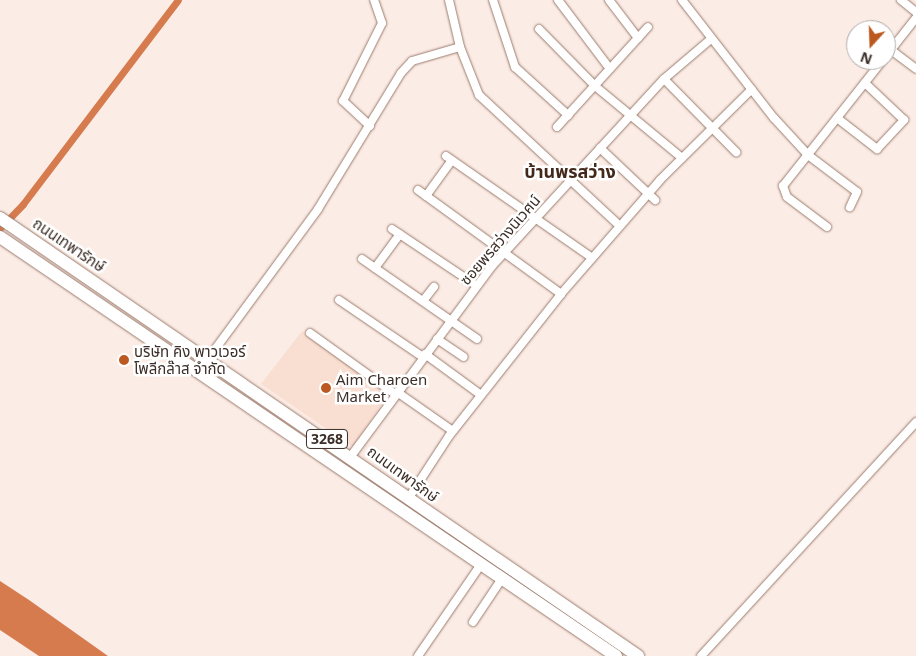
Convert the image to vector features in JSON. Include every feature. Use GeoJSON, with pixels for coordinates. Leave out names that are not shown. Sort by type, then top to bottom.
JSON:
{"type":"FeatureCollection","features":[{"type":"Feature","properties":{"kind":"main road","name":"ถนนเทพารักษ์"},"geometry":{"type":"LineString","coordinates":[[0,218],[351,456],[408,499],[638,656]]}},
{"type":"Feature","properties":{"kind":"main road","name":"ถนนเทพารักษ์"},"geometry":{"type":"LineString","coordinates":[[1,238],[482,562],[616,656]]}},
{"type":"Feature","properties":{"kind":"street"},"geometry":{"type":"LineString","coordinates":[[370,126],[343,101],[381,28],[374,0]]}},
{"type":"Feature","properties":{"kind":"street"},"geometry":{"type":"LineString","coordinates":[[449,0],[460,47],[479,95],[620,226]]}},
{"type":"Feature","properties":{"kind":"street"},"geometry":{"type":"LineString","coordinates":[[493,0],[515,67],[568,115]]}},
{"type":"Feature","properties":{"kind":"street"},"geometry":{"type":"LineString","coordinates":[[558,0],[610,69]]}},
{"type":"Feature","properties":{"kind":"street"},"geometry":{"type":"LineString","coordinates":[[609,0],[638,38]]}},
{"type":"Feature","properties":{"kind":"street"},"geometry":{"type":"LineString","coordinates":[[682,0],[710,39],[808,155],[857,192],[850,207]]}},
{"type":"Feature","properties":{"kind":"street"},"geometry":{"type":"LineString","coordinates":[[901,0],[916,12]]}},
{"type":"Feature","properties":{"kind":"street"},"geometry":{"type":"LineString","coordinates":[[896,44],[916,18]]}},
{"type":"Feature","properties":{"kind":"street"},"geometry":{"type":"LineString","coordinates":[[557,127],[648,27]]}},
{"type":"Feature","properties":{"kind":"street"},"geometry":{"type":"LineString","coordinates":[[539,29],[595,86],[682,158]]}},
{"type":"Feature","properties":{"kind":"street","name":"ซอยพรสว่างนิเวศน์"},"geometry":{"type":"LineString","coordinates":[[351,456],[424,355],[505,252],[664,79],[710,39]]}},
{"type":"Feature","properties":{"kind":"street"},"geometry":{"type":"LineString","coordinates":[[208,359],[284,260],[412,60],[460,47]]}},
{"type":"Feature","properties":{"kind":"street"},"geometry":{"type":"LineString","coordinates":[[896,54],[916,69]]}},
{"type":"Feature","properties":{"kind":"street"},"geometry":{"type":"LineString","coordinates":[[827,227],[782,192],[808,155],[875,70]]}},
{"type":"Feature","properties":{"kind":"street"},"geometry":{"type":"LineString","coordinates":[[664,79],[736,152]]}},
{"type":"Feature","properties":{"kind":"street"},"geometry":{"type":"LineString","coordinates":[[837,118],[877,149],[904,120],[865,83]]}},
{"type":"Feature","properties":{"kind":"street"},"geometry":{"type":"LineString","coordinates":[[408,499],[453,431],[561,294],[649,193],[752,89]]}},
{"type":"Feature","properties":{"kind":"street"},"geometry":{"type":"LineString","coordinates":[[600,148],[655,200]]}},
{"type":"Feature","properties":{"kind":"street"},"geometry":{"type":"LineString","coordinates":[[426,196],[449,158],[592,258]]}},
{"type":"Feature","properties":{"kind":"street"},"geometry":{"type":"LineString","coordinates":[[418,190],[561,294]]}},
{"type":"Feature","properties":{"kind":"street"},"geometry":{"type":"LineString","coordinates":[[392,229],[477,286]]}},
{"type":"Feature","properties":{"kind":"street"},"geometry":{"type":"LineString","coordinates":[[375,268],[400,234]]}},
{"type":"Feature","properties":{"kind":"street"},"geometry":{"type":"LineString","coordinates":[[362,259],[477,339]]}},
{"type":"Feature","properties":{"kind":"street"},"geometry":{"type":"LineString","coordinates":[[423,301],[434,287]]}},
{"type":"Feature","properties":{"kind":"street"},"geometry":{"type":"LineString","coordinates":[[339,300],[424,355],[481,395]]}},
{"type":"Feature","properties":{"kind":"street"},"geometry":{"type":"LineString","coordinates":[[310,333],[453,431]]}},
{"type":"Feature","properties":{"kind":"street"},"geometry":{"type":"LineString","coordinates":[[437,339],[464,357]]}},
{"type":"Feature","properties":{"kind":"street"},"geometry":{"type":"LineString","coordinates":[[701,656],[916,422]]}},
{"type":"Feature","properties":{"kind":"street"},"geometry":{"type":"LineString","coordinates":[[418,656],[482,562]]}},
{"type":"Feature","properties":{"kind":"street"},"geometry":{"type":"LineString","coordinates":[[473,622],[503,577]]}},
{"type":"Feature","properties":{"kind":"shaded area","name":"Aim Charoen Market"},"geometry":{"type":"Polygon","coordinates":[[[302,331],[390,392],[353,447],[261,384],[302,331]]]}},
{"type":"Feature","properties":{"kind":"shaded area"},"geometry":{"type":"Polygon","coordinates":[[[0,581],[108,656],[39,656],[0,630],[0,581]]]}},
{"type":"Feature","properties":{"kind":"waterway"},"geometry":{"type":"LineString","coordinates":[[0,228],[23,204],[178,0]]}},
{"type":"Feature","properties":{"kind":"place","name":"บริษัท คิง พาวเวอร์ โพลีกล๊าส จำกัด"},"geometry":{"type":"Point","coordinates":[124,360]}},
{"type":"Feature","properties":{"kind":"place","name":"Aim Charoen Market"},"geometry":{"type":"Point","coordinates":[326,388]}},
{"type":"Feature","properties":{"kind":"district","name":"บ้านพรสว่าง"},"geometry":{"type":"Point","coordinates":[570,171]}}]}
